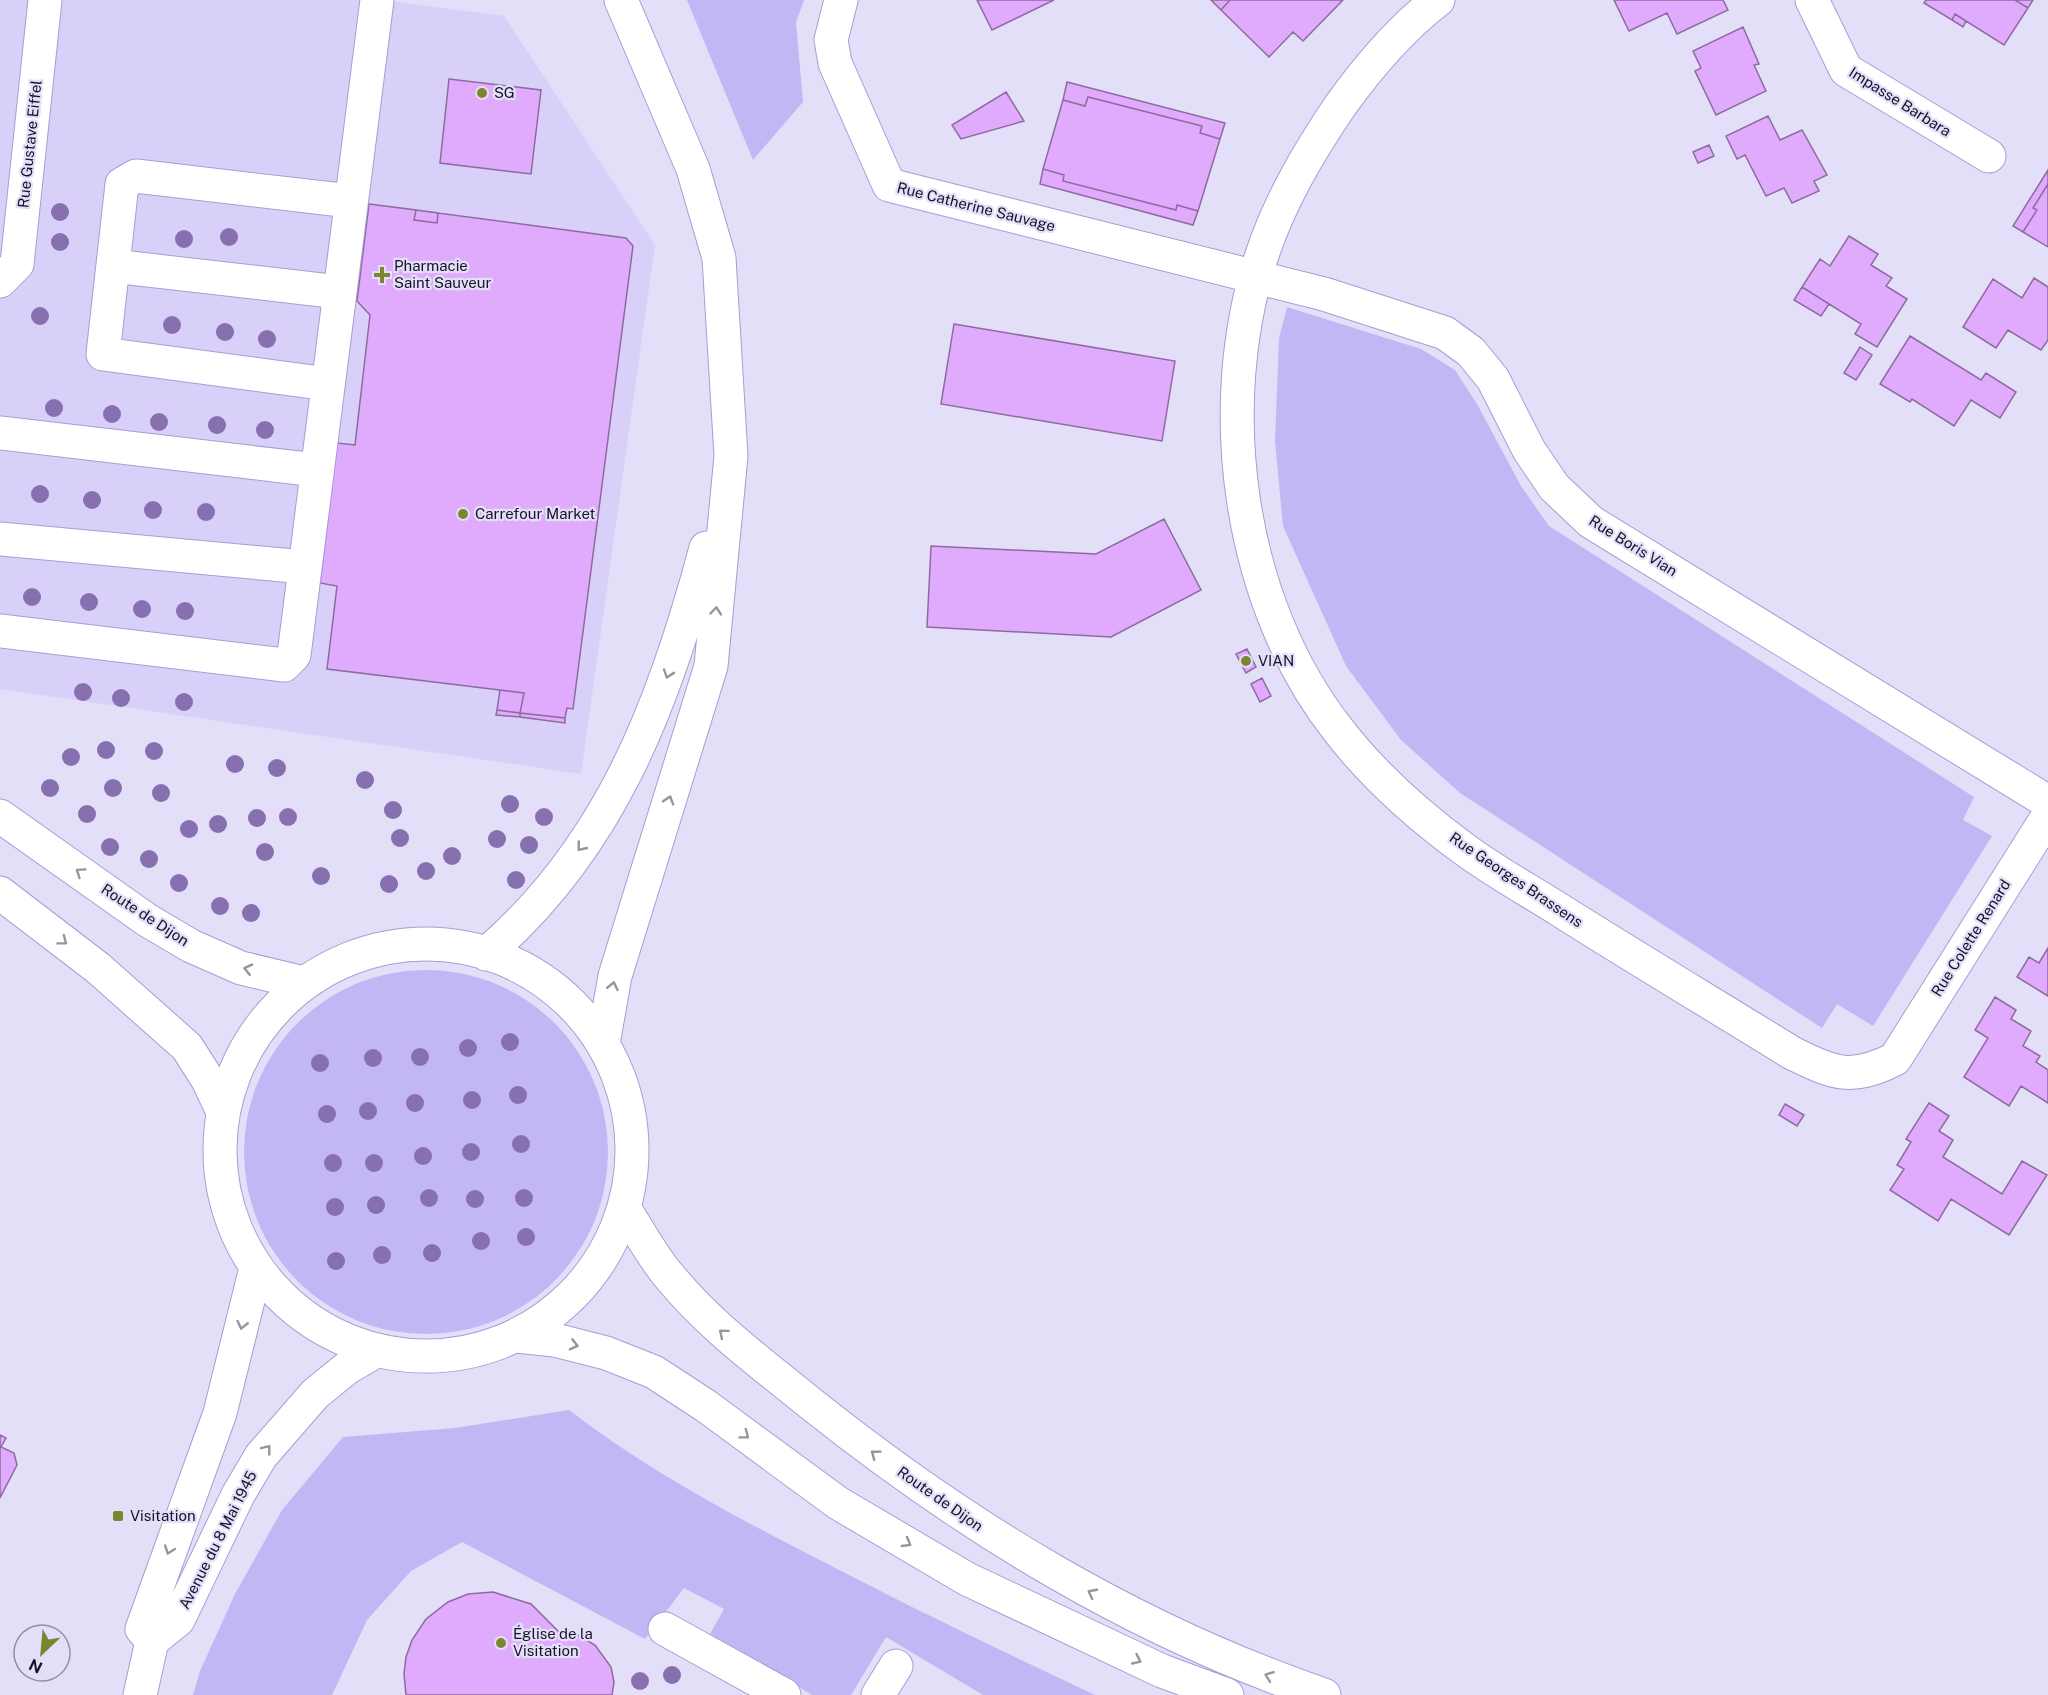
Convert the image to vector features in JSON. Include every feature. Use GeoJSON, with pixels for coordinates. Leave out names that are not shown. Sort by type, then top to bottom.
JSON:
{"type":"FeatureCollection","features":[{"type":"Feature","properties":{"kind":"main road","name":"Rue Gustave Eiffel"},"geometry":{"type":"LineString","coordinates":[[0,281],[17,264],[45,0]]}},
{"type":"Feature","properties":{"kind":"main road"},"geometry":{"type":"LineString","coordinates":[[0,631],[284,665],[294,655],[376,0]]}},
{"type":"Feature","properties":{"kind":"main road"},"geometry":{"type":"LineString","coordinates":[[603,1044],[615,976],[711,666],[731,456],[719,258],[693,169],[621,0]]}},
{"type":"Feature","properties":{"kind":"main road","name":"Rue Catherine Sauvage"},"geometry":{"type":"LineString","coordinates":[[841,0],[832,34],[835,63],[889,185],[1256,277]]}},
{"type":"Feature","properties":{"kind":"main road","name":"Rue Georges Brassens"},"geometry":{"type":"LineString","coordinates":[[1438,0],[1418,15],[1380,54],[1322,133],[1299,171],[1276,218],[1256,277],[1247,313],[1238,380],[1244,496],[1251,541],[1265,598],[1292,658],[1339,732],[1398,793],[1464,849],[1792,1053],[1819,1066],[1846,1074],[1870,1071],[1894,1059]]}},
{"type":"Feature","properties":{"kind":"main road","name":"Impasse Barbara"},"geometry":{"type":"LineString","coordinates":[[1812,0],[1845,70],[1989,156]]}},
{"type":"Feature","properties":{"kind":"main road"},"geometry":{"type":"LineString","coordinates":[[328,384],[103,354],[113,266],[123,184],[136,176],[350,201]]}},
{"type":"Feature","properties":{"kind":"main road"},"geometry":{"type":"LineString","coordinates":[[113,266],[339,292]]}},
{"type":"Feature","properties":{"kind":"main road","name":"Rue Boris Vian"},"geometry":{"type":"LineString","coordinates":[[1256,277],[1324,294],[1445,333],[1471,352],[1492,379],[1529,450],[1554,487],[1591,522],[2048,802]]}},
{"type":"Feature","properties":{"kind":"main road"},"geometry":{"type":"LineString","coordinates":[[0,433],[316,470]]}},
{"type":"Feature","properties":{"kind":"main road"},"geometry":{"type":"LineString","coordinates":[[486,954],[529,912],[597,828],[652,720],[686,622],[731,456]]}},
{"type":"Feature","properties":{"kind":"main road"},"geometry":{"type":"LineString","coordinates":[[0,539],[305,567]]}},
{"type":"Feature","properties":{"kind":"main road","name":"Route de Dijon"},"geometry":{"type":"LineString","coordinates":[[0,816],[147,920],[191,946],[241,968],[304,983]]}},
{"type":"Feature","properties":{"kind":"main road","name":"Rue Colette Renard"},"geometry":{"type":"LineString","coordinates":[[1894,1059],[2048,816]]}},
{"type":"Feature","properties":{"kind":"main road"},"geometry":{"type":"LineString","coordinates":[[0,892],[98,968],[187,1047],[208,1080],[223,1113]]}},
{"type":"Feature","properties":{"kind":"main road"},"geometry":{"type":"LineString","coordinates":[[433,944],[486,954],[521,968],[553,988],[580,1014],[603,1044],[613,1064],[631,1124],[631,1171],[624,1208],[608,1248],[584,1283],[553,1313],[517,1336],[483,1349],[448,1356],[412,1356],[376,1351],[341,1339],[308,1320],[280,1296],[256,1268],[240,1240],[228,1209],[221,1177],[219,1145],[230,1082],[243,1053],[280,1004],[304,983],[328,969],[378,949],[433,944]]}},
{"type":"Feature","properties":{"kind":"main road","name":"Route de Dijon"},"geometry":{"type":"LineString","coordinates":[[624,1208],[668,1275],[718,1330],[854,1438],[942,1503],[1031,1560],[1145,1621],[1261,1674],[1324,1695]]}},
{"type":"Feature","properties":{"kind":"main road"},"geometry":{"type":"LineString","coordinates":[[140,1695],[152,1641],[142,1629],[220,1413],[256,1268]]}},
{"type":"Feature","properties":{"kind":"main road"},"geometry":{"type":"LineString","coordinates":[[517,1336],[555,1340],[596,1351],[654,1372],[706,1406],[838,1503],[968,1579],[1162,1671],[1227,1695]]}},
{"type":"Feature","properties":{"kind":"main road","name":"Avenue du 8 Mai 1945"},"geometry":{"type":"LineString","coordinates":[[152,1641],[178,1620],[238,1495],[261,1456],[315,1394],[347,1368],[376,1351]]}},
{"type":"Feature","properties":{"kind":"main road"},"geometry":{"type":"LineString","coordinates":[[665,1629],[784,1695]]}},
{"type":"Feature","properties":{"kind":"main road"},"geometry":{"type":"LineString","coordinates":[[878,1695],[896,1666]]}},
{"type":"Feature","properties":{"kind":"shaded area"},"geometry":{"type":"Polygon","coordinates":[[[0,0],[383,0],[504,16],[655,245],[581,774],[0,689],[0,0]]]}},
{"type":"Feature","properties":{"kind":"shaded area"},"geometry":{"type":"Polygon","coordinates":[[[687,0],[804,0],[796,22],[803,102],[753,160],[687,0]]]}},
{"type":"Feature","properties":{"kind":"shaded area"},"geometry":{"type":"Polygon","coordinates":[[[1287,307],[1421,349],[1455,370],[1477,404],[1521,486],[1549,526],[1974,797],[1963,820],[1992,836],[1873,1026],[1837,1004],[1822,1028],[1460,793],[1401,740],[1346,666],[1283,526],[1275,441],[1279,338],[1287,307]]]}},
{"type":"Feature","properties":{"kind":"shaded area"},"geometry":{"type":"Polygon","coordinates":[[[426,970],[461,974],[496,984],[527,1001],[555,1023],[577,1051],[594,1082],[604,1117],[608,1152],[604,1187],[594,1222],[577,1253],[555,1281],[527,1303],[496,1320],[461,1330],[426,1334],[391,1330],[356,1320],[325,1303],[297,1281],[275,1253],[258,1222],[248,1187],[244,1152],[248,1117],[258,1082],[275,1051],[297,1023],[325,1001],[356,984],[391,974],[426,970]]]}},
{"type":"Feature","properties":{"kind":"shaded area"},"geometry":{"type":"Polygon","coordinates":[[[569,1410],[656,1470],[747,1522],[916,1609],[1095,1695],[983,1695],[886,1637],[851,1695],[812,1695],[710,1634],[724,1609],[684,1588],[645,1639],[462,1542],[411,1571],[367,1620],[332,1695],[193,1695],[200,1671],[235,1594],[282,1510],[343,1437],[455,1428],[569,1410]]]}},
{"type":"Feature","properties":{"kind":"building"},"geometry":{"type":"Polygon","coordinates":[[[977,0],[1054,0],[992,30],[977,0]]]}},
{"type":"Feature","properties":{"kind":"building"},"geometry":{"type":"Polygon","coordinates":[[[1211,0],[1230,0],[1221,10],[1211,0]]]}},
{"type":"Feature","properties":{"kind":"building"},"geometry":{"type":"Polygon","coordinates":[[[1230,0],[1343,0],[1303,41],[1293,32],[1269,57],[1221,10],[1230,0]]]}},
{"type":"Feature","properties":{"kind":"building"},"geometry":{"type":"Polygon","coordinates":[[[1614,0],[1723,0],[1728,10],[1677,34],[1667,13],[1629,31],[1614,0]]]}},
{"type":"Feature","properties":{"kind":"building"},"geometry":{"type":"Polygon","coordinates":[[[1926,0],[2015,0],[2028,8],[2004,45],[1955,14],[1952,20],[1924,3],[1926,0]]]}},
{"type":"Feature","properties":{"kind":"building"},"geometry":{"type":"Polygon","coordinates":[[[2015,0],[2033,0],[2028,8],[2015,0]]]}},
{"type":"Feature","properties":{"kind":"building"},"geometry":{"type":"Polygon","coordinates":[[[1955,14],[1966,21],[1963,27],[1952,20],[1955,14]]]}},
{"type":"Feature","properties":{"kind":"building"},"geometry":{"type":"Polygon","coordinates":[[[1743,27],[1759,64],[1754,65],[1766,91],[1716,115],[1695,71],[1701,68],[1693,51],[1743,27]]]}},
{"type":"Feature","properties":{"kind":"building"},"geometry":{"type":"Polygon","coordinates":[[[449,79],[541,90],[531,174],[440,163],[449,79]]]}},
{"type":"Feature","properties":{"kind":"building"},"geometry":{"type":"Polygon","coordinates":[[[1067,82],[1225,123],[1220,139],[1200,133],[1202,126],[1088,97],[1085,106],[1063,100],[1067,82]]]}},
{"type":"Feature","properties":{"kind":"building"},"geometry":{"type":"Polygon","coordinates":[[[1006,92],[1024,121],[961,139],[952,125],[1006,92]]]}},
{"type":"Feature","properties":{"kind":"building"},"geometry":{"type":"Polygon","coordinates":[[[1088,97],[1202,126],[1200,133],[1220,139],[1198,211],[1177,205],[1176,210],[1063,181],[1064,175],[1043,169],[1063,100],[1085,106],[1088,97]]]}},
{"type":"Feature","properties":{"kind":"building"},"geometry":{"type":"Polygon","coordinates":[[[1768,116],[1780,140],[1802,130],[1827,175],[1814,181],[1819,191],[1792,203],[1784,188],[1766,196],[1745,155],[1737,159],[1726,136],[1768,116]]]}},
{"type":"Feature","properties":{"kind":"building"},"geometry":{"type":"Polygon","coordinates":[[[1709,145],[1714,156],[1698,163],[1693,152],[1709,145]]]}},
{"type":"Feature","properties":{"kind":"building"},"geometry":{"type":"Polygon","coordinates":[[[1043,169],[1064,175],[1063,181],[1176,210],[1177,205],[1198,211],[1193,225],[1040,184],[1043,169]]]}},
{"type":"Feature","properties":{"kind":"building"},"geometry":{"type":"Polygon","coordinates":[[[2048,170],[2048,184],[2033,208],[2037,210],[2023,232],[2013,226],[2048,170]]]}},
{"type":"Feature","properties":{"kind":"building"},"geometry":{"type":"Polygon","coordinates":[[[2048,184],[2048,247],[2023,232],[2037,210],[2033,208],[2048,184]]]}},
{"type":"Feature","properties":{"kind":"building","name":"Carrefour Market"},"geometry":{"type":"Polygon","coordinates":[[[369,204],[416,210],[414,220],[437,223],[438,213],[626,238],[633,246],[573,709],[567,708],[565,718],[520,713],[524,693],[327,669],[337,586],[320,583],[337,443],[355,445],[370,315],[357,301],[369,204]]]}},
{"type":"Feature","properties":{"kind":"building"},"geometry":{"type":"Polygon","coordinates":[[[416,210],[438,213],[437,223],[414,220],[416,210]]]}},
{"type":"Feature","properties":{"kind":"building"},"geometry":{"type":"Polygon","coordinates":[[[1849,236],[1878,254],[1871,265],[1892,278],[1886,286],[1907,299],[1877,347],[1855,334],[1861,324],[1802,287],[1820,259],[1830,266],[1849,236]]]}},
{"type":"Feature","properties":{"kind":"building"},"geometry":{"type":"Polygon","coordinates":[[[2034,278],[2048,287],[2048,340],[2041,350],[2008,330],[1996,348],[1963,327],[1993,279],[2022,298],[2034,278]]]}},
{"type":"Feature","properties":{"kind":"building"},"geometry":{"type":"Polygon","coordinates":[[[1802,287],[1829,304],[1821,316],[1794,300],[1802,287]]]}},
{"type":"Feature","properties":{"kind":"building"},"geometry":{"type":"Polygon","coordinates":[[[954,324],[1175,361],[1162,441],[941,404],[954,324]]]}},
{"type":"Feature","properties":{"kind":"building"},"geometry":{"type":"Polygon","coordinates":[[[1910,336],[1981,380],[1986,373],[2016,392],[2000,418],[1971,400],[1954,426],[1912,399],[1910,402],[1880,384],[1910,336]]]}},
{"type":"Feature","properties":{"kind":"building"},"geometry":{"type":"Polygon","coordinates":[[[1860,347],[1872,355],[1856,380],[1844,373],[1860,347]]]}},
{"type":"Feature","properties":{"kind":"building"},"geometry":{"type":"Polygon","coordinates":[[[1164,519],[1201,590],[1111,637],[927,627],[931,546],[1096,554],[1164,519]]]}},
{"type":"Feature","properties":{"kind":"building","name":"VIAN"},"geometry":{"type":"Polygon","coordinates":[[[1247,649],[1256,667],[1246,673],[1236,654],[1247,649]]]}},
{"type":"Feature","properties":{"kind":"building"},"geometry":{"type":"Polygon","coordinates":[[[1262,678],[1271,696],[1260,702],[1251,684],[1262,678]]]}},
{"type":"Feature","properties":{"kind":"building"},"geometry":{"type":"Polygon","coordinates":[[[500,690],[524,693],[520,713],[497,710],[500,690]]]}},
{"type":"Feature","properties":{"kind":"building"},"geometry":{"type":"Polygon","coordinates":[[[497,710],[520,713],[520,717],[496,715],[497,710]]]}},
{"type":"Feature","properties":{"kind":"building"},"geometry":{"type":"Polygon","coordinates":[[[520,713],[565,718],[565,723],[520,717],[520,713]]]}},
{"type":"Feature","properties":{"kind":"building"},"geometry":{"type":"Polygon","coordinates":[[[2048,948],[2048,996],[2017,977],[2029,957],[2039,963],[2048,948]]]}},
{"type":"Feature","properties":{"kind":"building"},"geometry":{"type":"Polygon","coordinates":[[[1995,997],[2016,1010],[2011,1019],[2031,1031],[2023,1046],[2040,1056],[2036,1062],[2048,1070],[2048,1103],[2021,1086],[2009,1106],[1964,1077],[1988,1038],[1975,1030],[1995,997]]]}},
{"type":"Feature","properties":{"kind":"building"},"geometry":{"type":"Polygon","coordinates":[[[1929,1103],[1949,1116],[1939,1131],[1953,1140],[1943,1157],[2002,1194],[2022,1161],[2047,1175],[2009,1235],[1951,1199],[1938,1221],[1890,1190],[1904,1169],[1897,1165],[1911,1142],[1906,1139],[1929,1103]]]}},
{"type":"Feature","properties":{"kind":"building"},"geometry":{"type":"Polygon","coordinates":[[[1785,1104],[1804,1115],[1797,1126],[1779,1115],[1785,1104]]]}},
{"type":"Feature","properties":{"kind":"building"},"geometry":{"type":"Polygon","coordinates":[[[0,1435],[6,1438],[1,1447],[14,1453],[17,1465],[0,1498],[0,1435]]]}},
{"type":"Feature","properties":{"kind":"building","name":"Église de la Visitation"},"geometry":{"type":"Polygon","coordinates":[[[493,1592],[531,1604],[559,1632],[576,1634],[595,1645],[611,1667],[614,1682],[612,1695],[406,1695],[404,1674],[406,1657],[412,1640],[426,1619],[448,1602],[468,1594],[493,1592]]]}},
{"type":"Feature","properties":{"kind":"place","name":"SG"},"geometry":{"type":"Point","coordinates":[482,93]}},
{"type":"Feature","properties":{"kind":"place","name":"Pharmacie Saint Sauveur"},"geometry":{"type":"Point","coordinates":[382,275]}},
{"type":"Feature","properties":{"kind":"place","name":"Carrefour Market"},"geometry":{"type":"Point","coordinates":[463,514]}},
{"type":"Feature","properties":{"kind":"place","name":"VIAN"},"geometry":{"type":"Point","coordinates":[1246,661]}},
{"type":"Feature","properties":{"kind":"place","name":"Visitation"},"geometry":{"type":"Point","coordinates":[118,1516]}},
{"type":"Feature","properties":{"kind":"place","name":"Église de la Visitation"},"geometry":{"type":"Point","coordinates":[501,1643]}}]}
